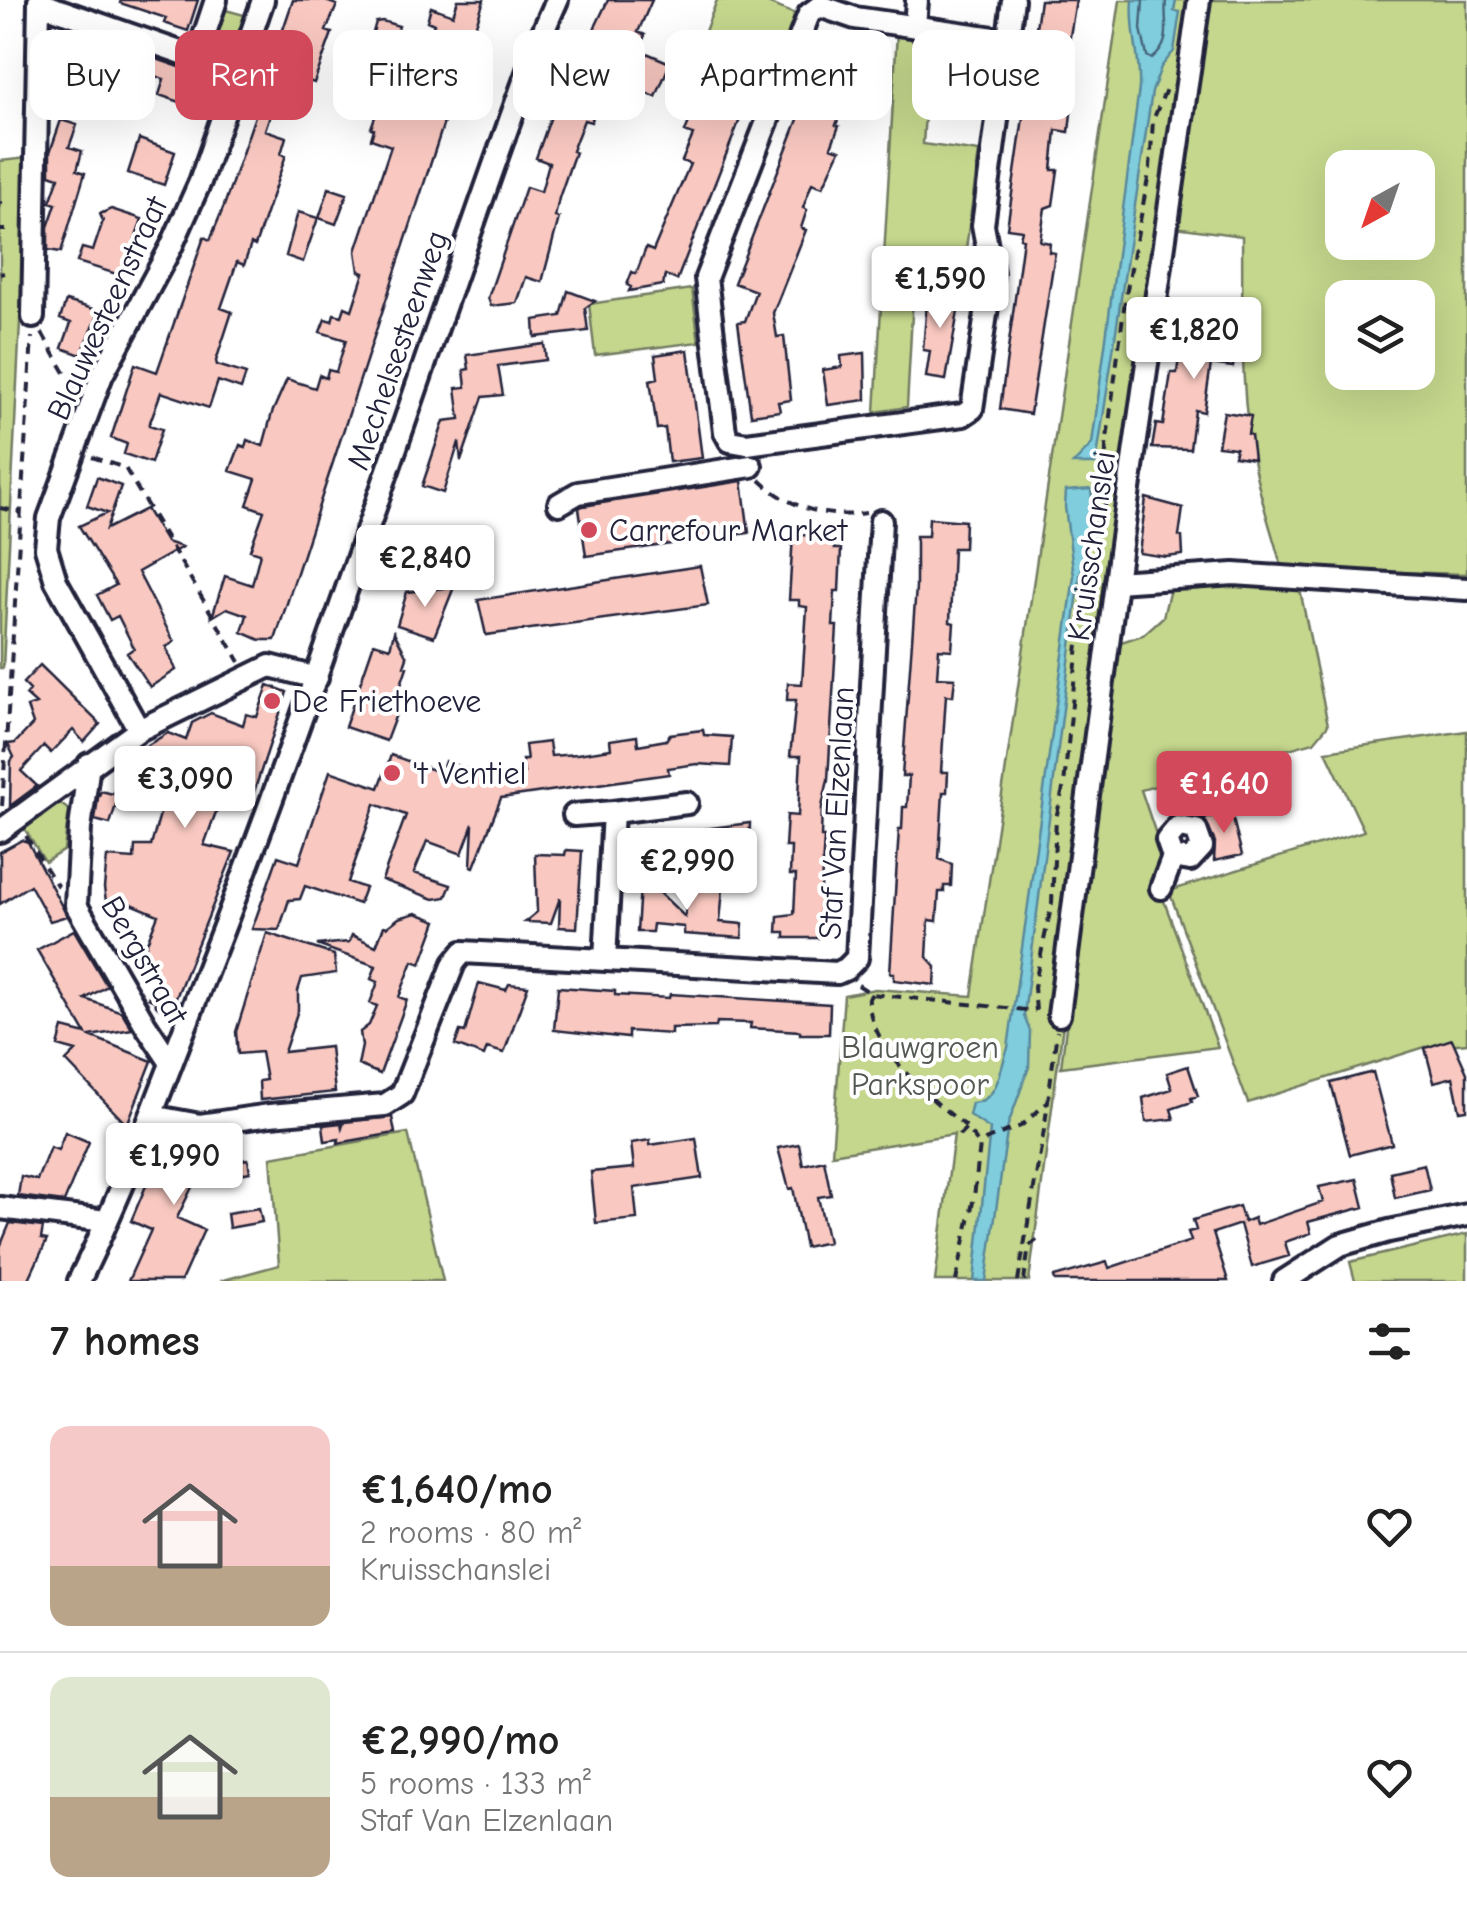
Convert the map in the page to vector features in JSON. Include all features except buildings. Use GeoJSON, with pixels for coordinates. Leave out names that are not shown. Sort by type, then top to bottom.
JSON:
{"type":"FeatureCollection","features":[{"type":"Feature","properties":{"kind":"street"},"geometry":{"type":"LineString","coordinates":[[206,30],[216,0]]}},
{"type":"Feature","properties":{"kind":"street","name":"Blauwesteenstraat"},"geometry":{"type":"LineString","coordinates":[[252,30],[263,0]]}},
{"type":"Feature","properties":{"kind":"street","name":"Mechelsesteenweg"},"geometry":{"type":"LineString","coordinates":[[79,1280],[151,1116],[280,782],[434,330],[538,43],[558,0]]}},
{"type":"Feature","properties":{"kind":"street"},"geometry":{"type":"LineString","coordinates":[[915,27],[917,0]]}},
{"type":"Feature","properties":{"kind":"street"},"geometry":{"type":"LineString","coordinates":[[1009,30],[1013,0]]}},
{"type":"Feature","properties":{"kind":"street","name":"Kruisschanslei"},"geometry":{"type":"LineString","coordinates":[[1058,1016],[1198,0]]}},
{"type":"Feature","properties":{"kind":"street"},"geometry":{"type":"LineString","coordinates":[[33,317],[40,2],[175,49]]}},
{"type":"Feature","properties":{"kind":"street"},"geometry":{"type":"LineString","coordinates":[[936,30],[855,18],[820,6],[809,14],[706,278],[725,432],[730,441],[747,444],[963,415],[972,408],[992,272],[983,225],[997,120]]}},
{"type":"Feature","properties":{"kind":"street","name":"Blauwesteenstraat"},"geometry":{"type":"LineString","coordinates":[[139,730],[56,581],[46,548],[50,518],[92,401],[116,346],[171,247],[200,182],[221,120]]}},
{"type":"Feature","properties":{"kind":"street"},"geometry":{"type":"LineString","coordinates":[[559,504],[578,493],[752,466]]}},
{"type":"Feature","properties":{"kind":"street","name":"Staf Van Elzenlaan"},"geometry":{"type":"LineString","coordinates":[[151,1116],[200,1125],[270,1114],[386,1105],[402,1094],[454,963],[463,952],[838,973],[846,969],[858,958],[881,521]]}},
{"type":"Feature","properties":{"kind":"street"},"geometry":{"type":"LineString","coordinates":[[1116,582],[1234,574],[1467,589]]}},
{"type":"Feature","properties":{"kind":"street"},"geometry":{"type":"LineString","coordinates":[[0,831],[139,730],[248,676],[270,666],[317,678]]}},
{"type":"Feature","properties":{"kind":"street","name":"Bergstraat"},"geometry":{"type":"LineString","coordinates":[[89,764],[80,828],[76,905],[171,1063]]}},
{"type":"Feature","properties":{"kind":"street"},"geometry":{"type":"LineString","coordinates":[[574,815],[687,803]]}},
{"type":"Feature","properties":{"kind":"street"},"geometry":{"type":"LineString","coordinates":[[605,959],[614,812]]}},
{"type":"Feature","properties":{"kind":"street"},"geometry":{"type":"LineString","coordinates":[[1161,888],[1173,857]]}},
{"type":"Feature","properties":{"kind":"street"},"geometry":{"type":"LineString","coordinates":[[0,1208],[106,1221]]}},
{"type":"Feature","properties":{"kind":"street"},"geometry":{"type":"LineString","coordinates":[[1284,1281],[1340,1246],[1467,1214]]}},
{"type":"Feature","properties":{"kind":"path"},"geometry":{"type":"LineString","coordinates":[[1106,512],[1106,447],[1128,283],[1150,168],[1154,120],[1160,97],[1168,86],[1186,78]]}},
{"type":"Feature","properties":{"kind":"path"},"geometry":{"type":"LineString","coordinates":[[33,317],[77,392],[92,401]]}},
{"type":"Feature","properties":{"kind":"path"},"geometry":{"type":"LineString","coordinates":[[0,831],[33,317]]}},
{"type":"Feature","properties":{"kind":"path"},"geometry":{"type":"LineString","coordinates":[[73,451],[124,468],[248,676]]}},
{"type":"Feature","properties":{"kind":"path"},"geometry":{"type":"LineString","coordinates":[[752,466],[754,474],[776,495],[808,510],[846,516],[880,511],[881,521]]}},
{"type":"Feature","properties":{"kind":"path"},"geometry":{"type":"LineString","coordinates":[[0,508],[22,512]]}},
{"type":"Feature","properties":{"kind":"path"},"geometry":{"type":"LineString","coordinates":[[846,969],[857,984],[872,994],[1036,1011],[1034,987],[1052,903],[1052,852],[1064,785],[1084,583],[1093,552],[1106,529]]}},
{"type":"Feature","properties":{"kind":"path"},"geometry":{"type":"LineString","coordinates":[[26,831],[56,886],[76,905]]}},
{"type":"Feature","properties":{"kind":"path"},"geometry":{"type":"LineString","coordinates":[[872,994],[868,1015],[910,1079],[964,1124],[960,1134],[966,1128],[980,1145]]}},
{"type":"Feature","properties":{"kind":"path"},"geometry":{"type":"LineString","coordinates":[[1021,1281],[1058,1016]]}},
{"type":"Feature","properties":{"kind":"path"},"geometry":{"type":"LineString","coordinates":[[956,1281],[974,1197],[980,1145],[1021,1126],[1048,1102]]}},
{"type":"Feature","properties":{"kind":"path"},"geometry":{"type":"LineString","coordinates":[[1021,1281],[1030,1246],[1036,1240]]}},
{"type":"Feature","properties":{"kind":"green space"},"geometry":{"type":"Polygon","coordinates":[[[717,0],[760,0],[795,14],[789,30],[706,30],[717,0]]]}},
{"type":"Feature","properties":{"kind":"green space","name":"Blauwgroen Parkspoor"},"geometry":{"type":"Polygon","coordinates":[[[1120,0],[1199,0],[1029,1281],[935,1281],[954,1134],[832,1154],[844,995],[875,989],[972,996],[1120,0]]]}},
{"type":"Feature","properties":{"kind":"green space"},"geometry":{"type":"Polygon","coordinates":[[[1207,0],[1467,0],[1467,574],[1282,569],[1258,483],[1246,412],[1242,236],[1175,227],[1207,0]]]}},
{"type":"Feature","properties":{"kind":"green space"},"geometry":{"type":"Polygon","coordinates":[[[222,9],[248,16],[243,30],[215,30],[222,9]]]}},
{"type":"Feature","properties":{"kind":"green space"},"geometry":{"type":"Polygon","coordinates":[[[897,32],[912,34],[912,120],[925,120],[923,144],[979,152],[964,264],[915,258],[907,407],[875,412],[892,120],[897,32]]]}},
{"type":"Feature","properties":{"kind":"green space"},"geometry":{"type":"Polygon","coordinates":[[[28,158],[3,668],[0,668],[0,161],[28,158]]]}},
{"type":"Feature","properties":{"kind":"green space"},"geometry":{"type":"Polygon","coordinates":[[[692,289],[699,342],[595,355],[589,304],[692,289]]]}},
{"type":"Feature","properties":{"kind":"green space"},"geometry":{"type":"Polygon","coordinates":[[[1236,582],[1299,585],[1328,725],[1314,742],[1141,790],[1159,843],[1161,893],[1218,1047],[1061,1067],[1115,644],[1143,635],[1163,617],[1170,589],[1236,582]]]}},
{"type":"Feature","properties":{"kind":"green space"},"geometry":{"type":"Polygon","coordinates":[[[1467,731],[1467,1043],[1425,1047],[1248,1103],[1169,891],[1364,831],[1326,751],[1467,731]]]}},
{"type":"Feature","properties":{"kind":"green space"},"geometry":{"type":"Polygon","coordinates":[[[58,802],[69,810],[64,850],[45,862],[24,828],[58,802]]]}},
{"type":"Feature","properties":{"kind":"green space"},"geometry":{"type":"Polygon","coordinates":[[[408,1133],[443,1281],[220,1281],[279,1265],[271,1157],[408,1133]]]}},
{"type":"Feature","properties":{"kind":"green space"},"geometry":{"type":"Polygon","coordinates":[[[1467,1234],[1467,1281],[1355,1281],[1350,1262],[1467,1234]]]}},
{"type":"Feature","properties":{"kind":"water"},"geometry":{"type":"Polygon","coordinates":[[[1133,0],[1176,0],[1174,11],[1180,12],[1174,51],[1161,67],[1152,92],[1096,464],[1073,464],[1092,444],[1139,88],[1133,0]]]}},
{"type":"Feature","properties":{"kind":"water"},"geometry":{"type":"Polygon","coordinates":[[[1091,489],[1095,525],[1080,576],[1024,1016],[1030,1031],[1029,1067],[1008,1125],[986,1281],[974,1281],[990,1129],[969,1115],[972,1103],[993,1091],[1008,1048],[1074,576],[1066,491],[1091,489]]]}},
{"type":"Feature","properties":{"kind":"place","name":"Carrefour Market"},"geometry":{"type":"Point","coordinates":[589,530]}},
{"type":"Feature","properties":{"kind":"place","name":"De Friethoeve"},"geometry":{"type":"Point","coordinates":[272,701]}},
{"type":"Feature","properties":{"kind":"place","name":"'t Ventiel"},"geometry":{"type":"Point","coordinates":[392,773]}}]}
